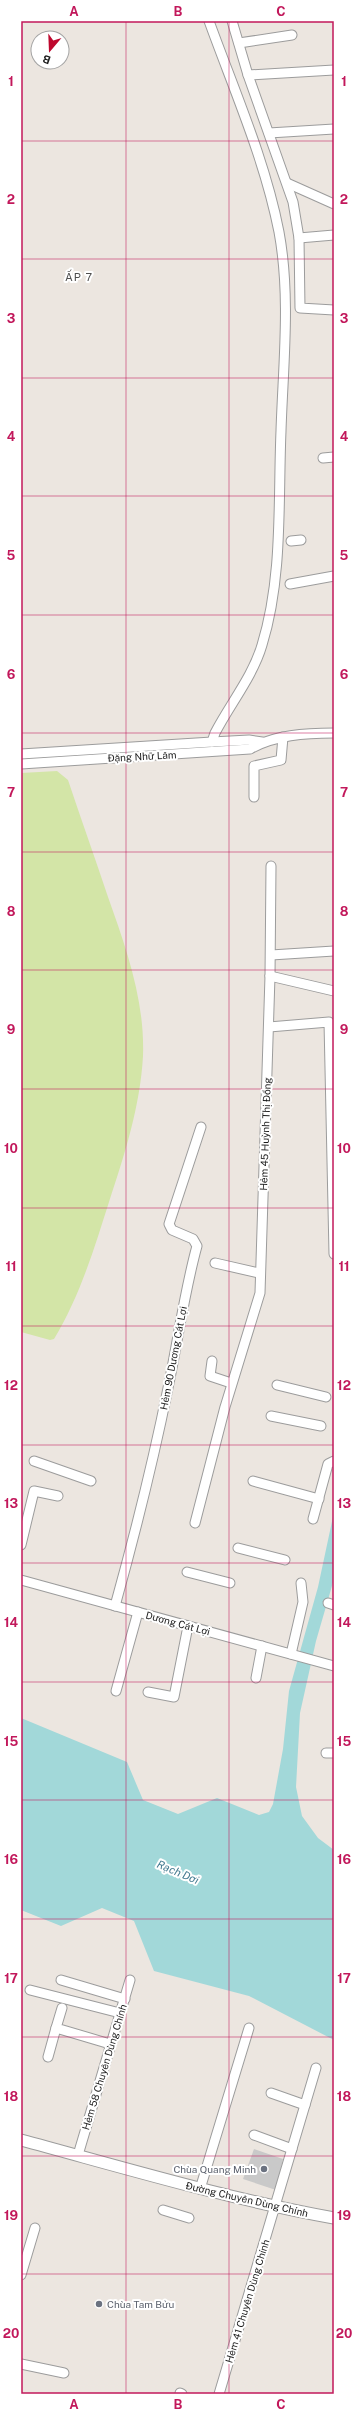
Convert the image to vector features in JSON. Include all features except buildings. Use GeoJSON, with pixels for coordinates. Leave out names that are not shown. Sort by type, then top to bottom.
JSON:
{"type":"FeatureCollection","features":[{"type":"Feature","properties":{"kind":"street"},"geometry":{"type":"LineString","coordinates":[[210,21],[271,196],[281,250],[285,322],[278,536],[273,599],[262,647],[250,672],[219,726],[212,742]]}},
{"type":"Feature","properties":{"kind":"street"},"geometry":{"type":"LineString","coordinates":[[232,21],[248,75],[293,202],[299,238],[300,308],[334,310]]}},
{"type":"Feature","properties":{"kind":"street"},"geometry":{"type":"LineString","coordinates":[[239,43],[292,35]]}},
{"type":"Feature","properties":{"kind":"street"},"geometry":{"type":"LineString","coordinates":[[248,75],[334,70]]}},
{"type":"Feature","properties":{"kind":"street"},"geometry":{"type":"LineString","coordinates":[[269,133],[334,129]]}},
{"type":"Feature","properties":{"kind":"street"},"geometry":{"type":"LineString","coordinates":[[287,183],[334,204]]}},
{"type":"Feature","properties":{"kind":"street"},"geometry":{"type":"LineString","coordinates":[[299,238],[334,235]]}},
{"type":"Feature","properties":{"kind":"street"},"geometry":{"type":"LineString","coordinates":[[323,458],[334,458]]}},
{"type":"Feature","properties":{"kind":"street"},"geometry":{"type":"LineString","coordinates":[[295,584],[334,576]]}},
{"type":"Feature","properties":{"kind":"street","name":"Đặng Nhữ Lâm"},"geometry":{"type":"LineString","coordinates":[[21,764],[250,749],[262,742],[283,737],[334,733]]}},
{"type":"Feature","properties":{"kind":"street"},"geometry":{"type":"LineString","coordinates":[[254,796],[253,767],[281,760],[283,737]]}},
{"type":"Feature","properties":{"kind":"street","name":"Đặng Nhữ Lâm"},"geometry":{"type":"LineString","coordinates":[[21,754],[249,740],[262,742]]}},
{"type":"Feature","properties":{"kind":"street","name":"Hẻm 45 Huỳnh Thị Đồng"},"geometry":{"type":"LineString","coordinates":[[231,1383],[260,1293],[259,1273],[269,1027],[271,866]]}},
{"type":"Feature","properties":{"kind":"street"},"geometry":{"type":"LineString","coordinates":[[270,955],[334,951]]}},
{"type":"Feature","properties":{"kind":"street"},"geometry":{"type":"LineString","coordinates":[[270,976],[334,991]]}},
{"type":"Feature","properties":{"kind":"street"},"geometry":{"type":"LineString","coordinates":[[269,1027],[329,1022],[334,1254]]}},
{"type":"Feature","properties":{"kind":"street","name":"Hẻm 90 Dương Cát Lợi"},"geometry":{"type":"LineString","coordinates":[[115,1606],[151,1470],[168,1388],[187,1280],[197,1246],[192,1239],[172,1230],[169,1224],[201,1127]]}},
{"type":"Feature","properties":{"kind":"street"},"geometry":{"type":"LineString","coordinates":[[215,1263],[259,1273]]}},
{"type":"Feature","properties":{"kind":"street"},"geometry":{"type":"LineString","coordinates":[[195,1523],[231,1383],[210,1376],[212,1361]]}},
{"type":"Feature","properties":{"kind":"street"},"geometry":{"type":"LineString","coordinates":[[277,1385],[326,1397]]}},
{"type":"Feature","properties":{"kind":"street"},"geometry":{"type":"LineString","coordinates":[[271,1416],[321,1426]]}},
{"type":"Feature","properties":{"kind":"street"},"geometry":{"type":"LineString","coordinates":[[34,1461],[91,1481]]}},
{"type":"Feature","properties":{"kind":"street"},"geometry":{"type":"LineString","coordinates":[[313,1519],[328,1464],[334,1461]]}},
{"type":"Feature","properties":{"kind":"street"},"geometry":{"type":"LineString","coordinates":[[254,1481],[319,1499]]}},
{"type":"Feature","properties":{"kind":"street"},"geometry":{"type":"LineString","coordinates":[[21,1545],[34,1491],[58,1496]]}},
{"type":"Feature","properties":{"kind":"street"},"geometry":{"type":"LineString","coordinates":[[238,1548],[285,1560]]}},
{"type":"Feature","properties":{"kind":"street"},"geometry":{"type":"LineString","coordinates":[[188,1572],[230,1583]]}},
{"type":"Feature","properties":{"kind":"street","name":"Dương Cát Lợi"},"geometry":{"type":"LineString","coordinates":[[21,1580],[334,1666]]}},
{"type":"Feature","properties":{"kind":"street"},"geometry":{"type":"LineString","coordinates":[[293,1655],[303,1602],[301,1583]]}},
{"type":"Feature","properties":{"kind":"street"},"geometry":{"type":"LineString","coordinates":[[116,1691],[138,1612]]}},
{"type":"Feature","properties":{"kind":"street"},"geometry":{"type":"LineString","coordinates":[[148,1692],[174,1696],[188,1626]]}},
{"type":"Feature","properties":{"kind":"street"},"geometry":{"type":"LineString","coordinates":[[256,1678],[262,1646]]}},
{"type":"Feature","properties":{"kind":"street"},"geometry":{"type":"LineString","coordinates":[[61,1980],[125,1999]]}},
{"type":"Feature","properties":{"kind":"street","name":"Hẻm 58 Chuyên Dùng Chính"},"geometry":{"type":"LineString","coordinates":[[78,2155],[130,1980]]}},
{"type":"Feature","properties":{"kind":"street"},"geometry":{"type":"LineString","coordinates":[[30,1990],[120,2013]]}},
{"type":"Feature","properties":{"kind":"street"},"geometry":{"type":"LineString","coordinates":[[48,2058],[62,2008]]}},
{"type":"Feature","properties":{"kind":"street"},"geometry":{"type":"LineString","coordinates":[[56,2028],[110,2044]]}},
{"type":"Feature","properties":{"kind":"street"},"geometry":{"type":"LineString","coordinates":[[200,2189],[249,2028]]}},
{"type":"Feature","properties":{"kind":"street","name":"Hẻm 41 Chuyên Dùng Chính"},"geometry":{"type":"LineString","coordinates":[[220,2394],[316,2068]]}},
{"type":"Feature","properties":{"kind":"street"},"geometry":{"type":"LineString","coordinates":[[271,2093],[305,2105]]}},
{"type":"Feature","properties":{"kind":"street"},"geometry":{"type":"LineString","coordinates":[[254,2135],[292,2149]]}},
{"type":"Feature","properties":{"kind":"street","name":"Đường Chuyên Dùng Chính"},"geometry":{"type":"LineString","coordinates":[[21,2140],[200,2189],[275,2207],[334,2218]]}},
{"type":"Feature","properties":{"kind":"street"},"geometry":{"type":"LineString","coordinates":[[163,2210],[189,2218]]}},
{"type":"Feature","properties":{"kind":"street"},"geometry":{"type":"LineString","coordinates":[[21,2275],[34,2228]]}},
{"type":"Feature","properties":{"kind":"street"},"geometry":{"type":"LineString","coordinates":[[21,2364],[64,2374]]}},
{"type":"Feature","properties":{"kind":"shaded area","name":"Chùa Quang Minh"},"geometry":{"type":"Polygon","coordinates":[[[254,2149],[283,2159],[276,2190],[243,2179],[254,2149]]]}},
{"type":"Feature","properties":{"kind":"green space"},"geometry":{"type":"Polygon","coordinates":[[[57,771],[68,780],[128,955],[138,995],[141,1015],[143,1056],[139,1093],[131,1130],[98,1237],[79,1289],[54,1339],[50,1340],[21,1332],[21,773],[57,771]]]}},
{"type":"Feature","properties":{"kind":"water","name":"Rạch Dơi"},"geometry":{"type":"Polygon","coordinates":[[[334,1512],[334,1579],[316,1641],[300,1713],[296,1787],[302,1816],[318,1838],[334,1850],[334,2040],[249,1996],[154,1971],[134,1921],[102,1908],[61,1926],[21,1910],[21,1718],[127,1762],[143,1800],[178,1814],[217,1798],[259,1815],[269,1812],[273,1804],[283,1749],[289,1691],[318,1587],[334,1512]]]}},
{"type":"Feature","properties":{"kind":"place","name":"Chùa Quang Minh"},"geometry":{"type":"Point","coordinates":[264,2169]}},
{"type":"Feature","properties":{"kind":"place","name":"Chùa Tam Bửu"},"geometry":{"type":"Point","coordinates":[99,2304]}},
{"type":"Feature","properties":{"kind":"district","name":"ẤP 7"},"geometry":{"type":"Point","coordinates":[79,277]}}]}
